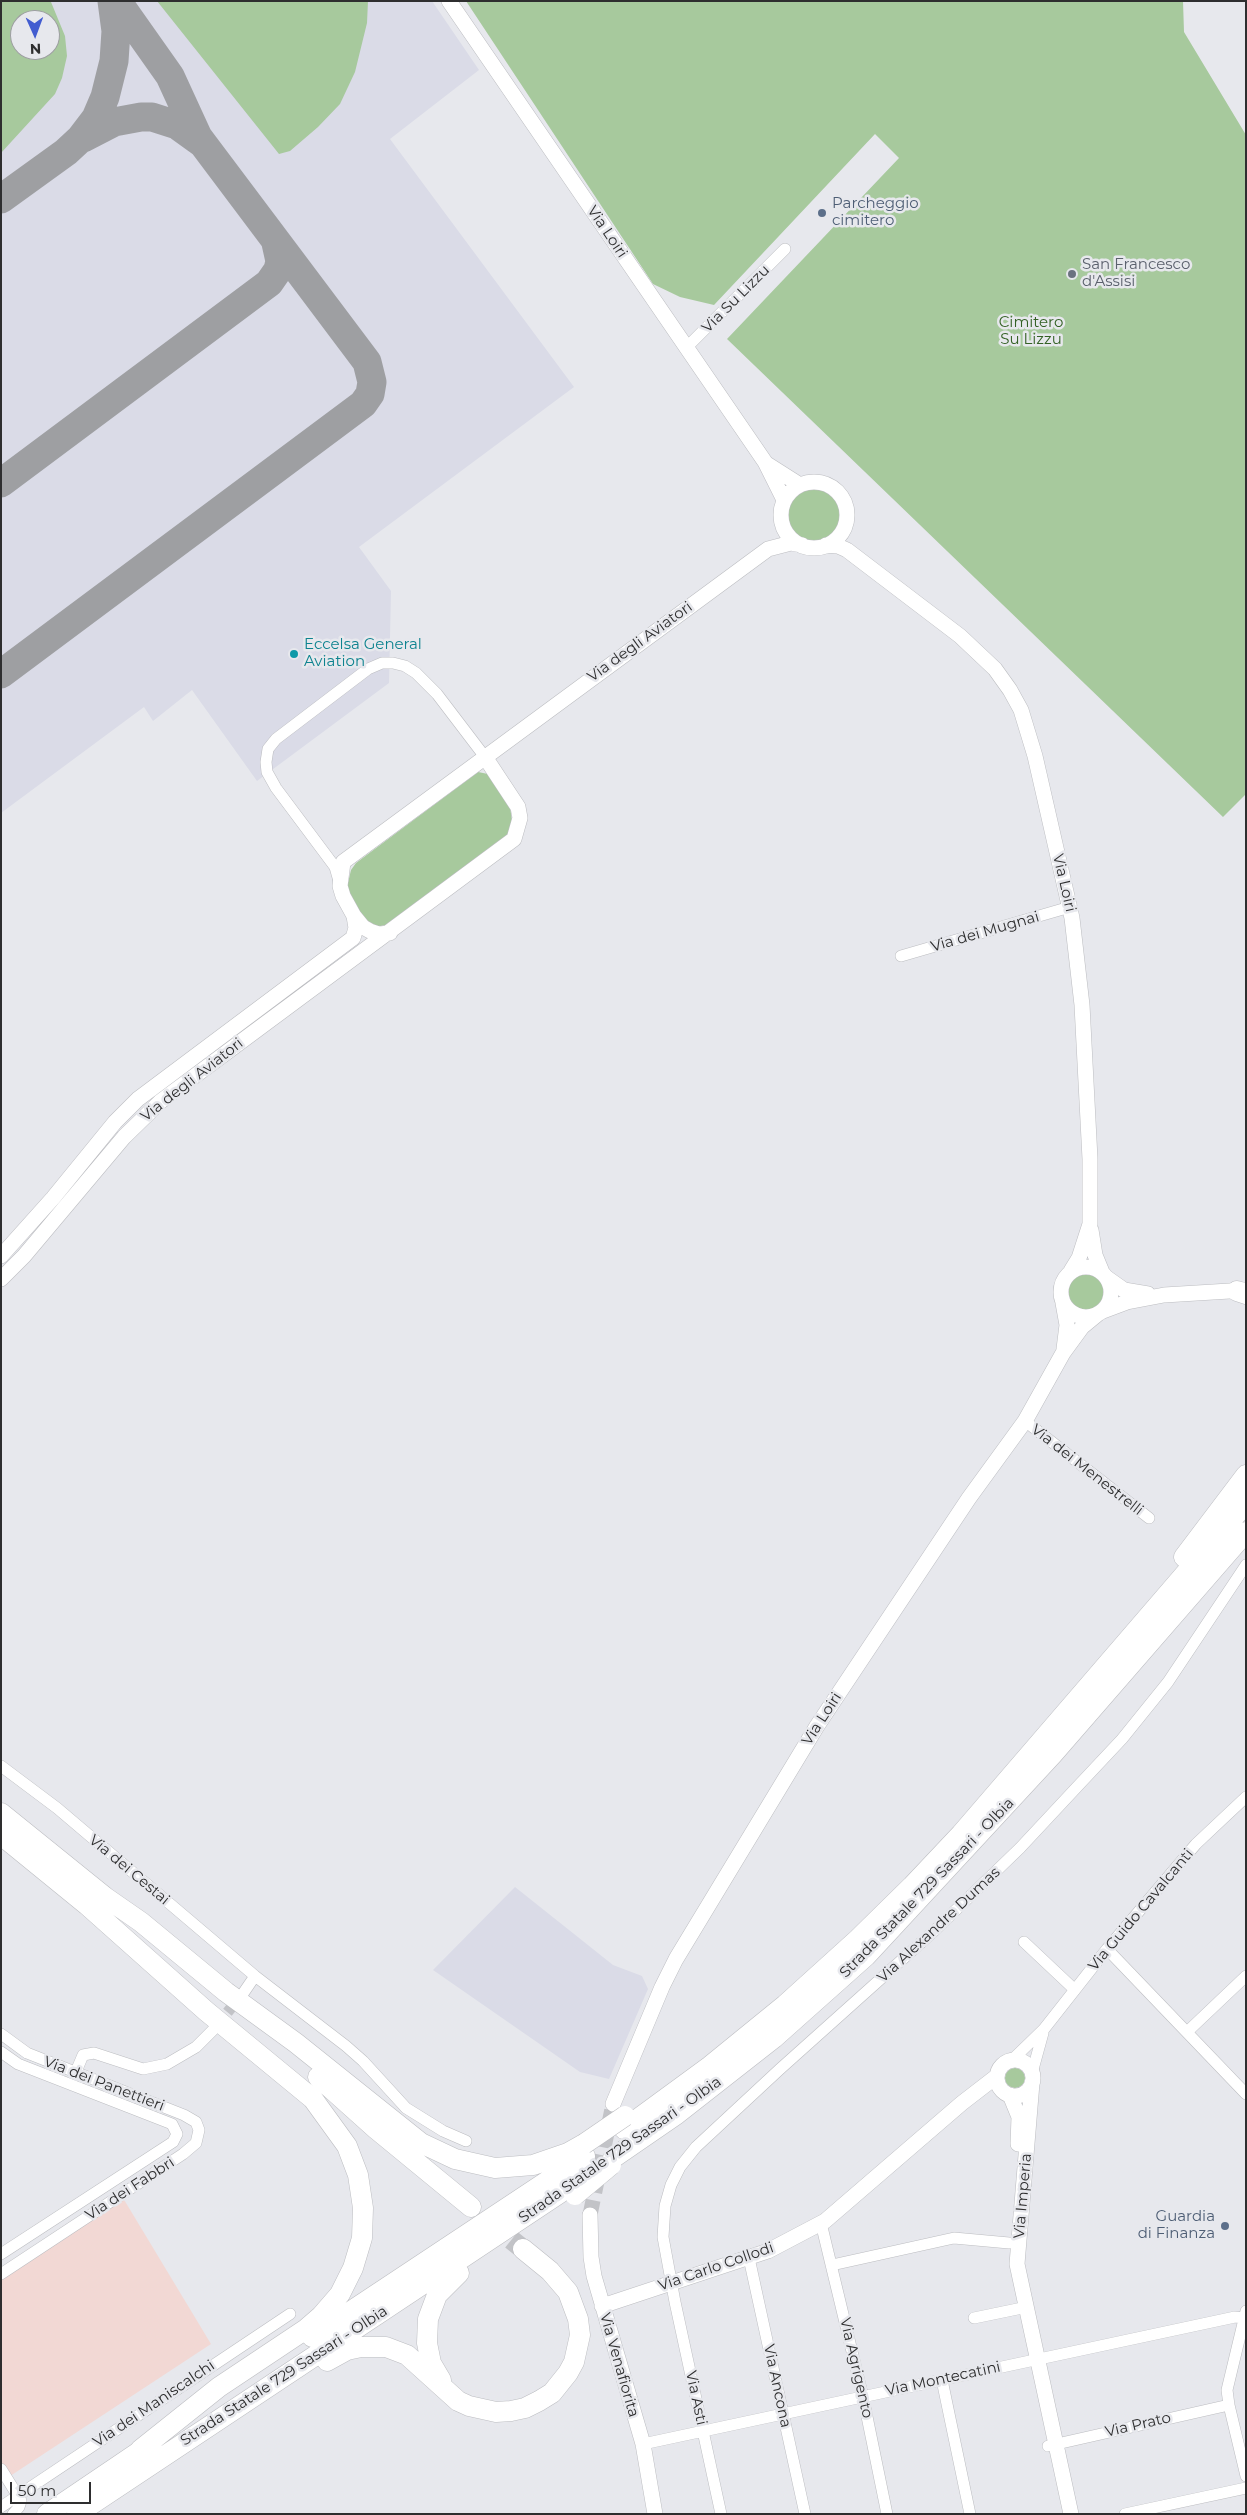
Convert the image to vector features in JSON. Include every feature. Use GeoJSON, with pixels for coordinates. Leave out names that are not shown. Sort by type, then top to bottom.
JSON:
{"type":"FeatureCollection","features":[{"type":"Feature","properties":{"kind":"highway"},"geometry":{"type":"LineString","coordinates":[[1096,1675],[1246,1475]]}},
{"type":"Feature","properties":{"kind":"highway","name":"Strada Statale 729 Sassari - Olbia"},"geometry":{"type":"LineString","coordinates":[[47,2514],[584,2150],[620,2116],[710,2066],[785,2005],[858,1939],[961,1834],[1246,1503]]}},
{"type":"Feature","properties":{"kind":"highway","name":"Strada Statale 729 Sassari - Olbia"},"geometry":{"type":"LineString","coordinates":[[81,2511],[576,2188],[677,2114],[774,2038],[866,1956],[1053,1754],[1246,1532]]}},
{"type":"Feature","properties":{"kind":"highway"},"geometry":{"type":"LineString","coordinates":[[1,1813],[96,1901],[206,2011],[313,2099],[327,2115],[347,2146],[361,2192],[363,2223],[358,2253],[346,2284],[332,2305],[306,2329],[219,2387],[140,2450]]}},
{"type":"Feature","properties":{"kind":"highway"},"geometry":{"type":"LineString","coordinates":[[1,1835],[96,1901],[141,1922],[226,1992],[296,2044],[407,2132],[438,2152],[477,2166],[516,2168],[584,2150]]}},
{"type":"Feature","properties":{"kind":"highway"},"geometry":{"type":"LineString","coordinates":[[96,1901],[123,1931],[321,2089],[376,2129],[471,2207]]}},
{"type":"Feature","properties":{"kind":"highway"},"geometry":{"type":"LineString","coordinates":[[448,2392],[431,2363],[427,2343],[428,2319],[436,2295],[462,2271],[576,2188]]}},
{"type":"Feature","properties":{"kind":"highway"},"geometry":{"type":"LineString","coordinates":[[209,2426],[336,2355],[361,2347],[386,2348],[407,2356],[458,2401],[483,2410],[503,2412],[525,2408],[552,2393],[574,2362],[580,2335],[578,2319],[568,2292],[550,2271],[523,2249]]}},
{"type":"Feature","properties":{"kind":"street","name":"Via Loiri"},"geometry":{"type":"LineString","coordinates":[[449,1],[765,462]]}},
{"type":"Feature","properties":{"kind":"street","name":"Via Su Lizzu"},"geometry":{"type":"LineString","coordinates":[[686,348],[785,249]]}},
{"type":"Feature","properties":{"kind":"street"},"geometry":{"type":"LineString","coordinates":[[765,462],[800,485]]}},
{"type":"Feature","properties":{"kind":"street"},"geometry":{"type":"LineString","coordinates":[[765,462],[784,500]]}},
{"type":"Feature","properties":{"kind":"street"},"geometry":{"type":"LineString","coordinates":[[812,482],[824,483],[835,489],[844,504],[846,523],[838,536],[826,545],[810,547],[793,541],[782,525],[781,508],[784,500],[800,485],[812,482]]}},
{"type":"Feature","properties":{"kind":"street","name":"Via Loiri"},"geometry":{"type":"LineString","coordinates":[[846,523],[856,550],[866,563]]}},
{"type":"Feature","properties":{"kind":"street"},"geometry":{"type":"LineString","coordinates":[[768,549],[782,525]]}},
{"type":"Feature","properties":{"kind":"street","name":"Via degli Aviatori"},"geometry":{"type":"LineString","coordinates":[[340,886],[343,862],[485,757],[768,549],[791,543],[802,545]]}},
{"type":"Feature","properties":{"kind":"street","name":"Via Loiri"},"geometry":{"type":"LineString","coordinates":[[826,545],[838,546],[866,563],[960,636],[995,669],[1021,710],[1035,756],[1070,907],[1082,1004],[1090,1224],[1082,1252],[1070,1271]]}},
{"type":"Feature","properties":{"kind":"street"},"geometry":{"type":"LineString","coordinates":[[390,933],[379,934],[370,931],[363,927],[354,916],[343,896],[335,867],[276,788],[267,772],[268,748],[276,739],[368,669],[382,663],[393,663],[405,666],[416,673],[437,694],[485,757]]}},
{"type":"Feature","properties":{"kind":"street","name":"Via degli Aviatori"},"geometry":{"type":"LineString","coordinates":[[1,1279],[24,1256],[124,1137],[161,1101],[390,933],[514,839],[520,818],[518,807],[485,757]]}},
{"type":"Feature","properties":{"kind":"street","name":"Via dei Mugnai"},"geometry":{"type":"LineString","coordinates":[[901,956],[1070,907]]}},
{"type":"Feature","properties":{"kind":"street","name":"Via degli Aviatori"},"geometry":{"type":"LineString","coordinates":[[1,1256],[53,1198],[115,1122],[138,1099],[353,938],[356,928],[354,916]]}},
{"type":"Feature","properties":{"kind":"street"},"geometry":{"type":"LineString","coordinates":[[1090,1224],[1095,1254],[1111,1293],[1109,1301],[1101,1312]]}},
{"type":"Feature","properties":{"kind":"street"},"geometry":{"type":"LineString","coordinates":[[1164,1295],[1124,1290],[1104,1275],[1087,1266],[1070,1271],[1061,1286],[1063,1303],[1075,1315],[1084,1317],[1126,1302],[1164,1295],[1243,1291]]}},
{"type":"Feature","properties":{"kind":"street","name":"Via Loiri"},"geometry":{"type":"LineString","coordinates":[[1063,1303],[1067,1325],[1063,1353]]}},
{"type":"Feature","properties":{"kind":"street","name":"Via Loiri"},"geometry":{"type":"LineString","coordinates":[[620,2116],[662,1987],[699,1919],[817,1726],[969,1498],[1025,1421],[1063,1353],[1082,1327],[1101,1312]]}},
{"type":"Feature","properties":{"kind":"street","name":"Via dei Menestrelli"},"geometry":{"type":"LineString","coordinates":[[1025,1421],[1149,1518]]}},
{"type":"Feature","properties":{"kind":"street","name":"Via Alexandre Dumas"},"geometry":{"type":"LineString","coordinates":[[672,2283],[663,2237],[662,2221],[671,2185],[680,2167],[696,2148],[780,2069],[933,1932],[1020,1848],[1122,1739],[1168,1682],[1246,1566]]}},
{"type":"Feature","properties":{"kind":"street","name":"Via dei Cestai"},"geometry":{"type":"LineString","coordinates":[[1,1766],[57,1808],[255,1976],[363,2061],[406,2108],[443,2131],[466,2141]]}},
{"type":"Feature","properties":{"kind":"street","name":"Via Guido Cavalcanti"},"geometry":{"type":"LineString","coordinates":[[1012,2060],[1044,2029],[1107,1949],[1196,1844],[1246,1797]]}},
{"type":"Feature","properties":{"kind":"street"},"geometry":{"type":"LineString","coordinates":[[1024,1942],[1075,1990]]}},
{"type":"Feature","properties":{"kind":"street"},"geometry":{"type":"LineString","coordinates":[[1107,1949],[1246,2094]]}},
{"type":"Feature","properties":{"kind":"street"},"geometry":{"type":"LineString","coordinates":[[242,1995],[255,1976]]}},
{"type":"Feature","properties":{"kind":"street"},"geometry":{"type":"LineString","coordinates":[[1187,2032],[1246,1976]]}},
{"type":"Feature","properties":{"kind":"street","name":"Via Guido Cavalcanti"},"geometry":{"type":"LineString","coordinates":[[1032,2078],[1044,2029]]}},
{"type":"Feature","properties":{"kind":"street"},"geometry":{"type":"LineString","coordinates":[[75,2074],[83,2055],[94,2053],[143,2068],[167,2064],[196,2047],[213,2030]]}},
{"type":"Feature","properties":{"kind":"street"},"geometry":{"type":"LineString","coordinates":[[2,2055],[4,2040]]}},
{"type":"Feature","properties":{"kind":"street","name":"Via dei Panettieri"},"geometry":{"type":"LineString","coordinates":[[4,2040],[27,2053],[75,2074],[191,2118],[199,2130],[199,2136]]}},
{"type":"Feature","properties":{"kind":"street","name":"Via dei Panettieri"},"geometry":{"type":"LineString","coordinates":[[2,2055],[18,2064],[172,2124],[177,2130]]}},
{"type":"Feature","properties":{"kind":"street"},"geometry":{"type":"LineString","coordinates":[[1012,2060],[1027,2065],[1032,2078],[1021,2095],[1007,2094],[998,2083],[997,2076],[1002,2066],[1012,2060]]}},
{"type":"Feature","properties":{"kind":"street","name":"Via Carlo Collodi"},"geometry":{"type":"LineString","coordinates":[[602,2306],[768,2251],[821,2223],[962,2103],[997,2076]]}},
{"type":"Feature","properties":{"kind":"street","name":"Via Imperia"},"geometry":{"type":"LineString","coordinates":[[1032,2078],[1017,2264],[1023,2309],[1034,2360],[1071,2514]]}},
{"type":"Feature","properties":{"kind":"street","name":"Via Carlo Collodi"},"geometry":{"type":"LineString","coordinates":[[962,2103],[993,2090],[1007,2094]]}},
{"type":"Feature","properties":{"kind":"street","name":"Via Imperia"},"geometry":{"type":"LineString","coordinates":[[1007,2094],[1019,2116],[1020,2131],[1008,2264],[1023,2309]]}},
{"type":"Feature","properties":{"kind":"street","name":"Via dei Fabbri"},"geometry":{"type":"LineString","coordinates":[[1,2254],[173,2142],[177,2130]]}},
{"type":"Feature","properties":{"kind":"street","name":"Via dei Fabbri"},"geometry":{"type":"LineString","coordinates":[[1,2274],[184,2154],[193,2147],[199,2136]]}},
{"type":"Feature","properties":{"kind":"street","name":"Via Venafiorita"},"geometry":{"type":"LineString","coordinates":[[590,2215],[591,2257],[602,2306],[643,2444],[655,2514]]}},
{"type":"Feature","properties":{"kind":"street","name":"Via Agrigento"},"geometry":{"type":"LineString","coordinates":[[821,2223],[863,2397],[887,2514]]}},
{"type":"Feature","properties":{"kind":"street"},"geometry":{"type":"LineString","coordinates":[[47,2224],[56,2238]]}},
{"type":"Feature","properties":{"kind":"street"},"geometry":{"type":"LineString","coordinates":[[832,2265],[954,2238],[1009,2243]]}},
{"type":"Feature","properties":{"kind":"street","name":"Via Ancona"},"geometry":{"type":"LineString","coordinates":[[749,2258],[805,2514]]}},
{"type":"Feature","properties":{"kind":"street","name":"Via Asti"},"geometry":{"type":"LineString","coordinates":[[672,2283],[721,2514]]}},
{"type":"Feature","properties":{"kind":"street"},"geometry":{"type":"LineString","coordinates":[[974,2318],[1023,2309]]}},
{"type":"Feature","properties":{"kind":"street","name":"Via dei Maniscalchi"},"geometry":{"type":"LineString","coordinates":[[1,2507],[290,2314]]}},
{"type":"Feature","properties":{"kind":"street"},"geometry":{"type":"LineString","coordinates":[[1245,2314],[1230,2375],[1229,2405],[1246,2476]]}},
{"type":"Feature","properties":{"kind":"street","name":"Via Montecatini"},"geometry":{"type":"LineString","coordinates":[[643,2444],[1245,2314]]}},
{"type":"Feature","properties":{"kind":"street"},"geometry":{"type":"LineString","coordinates":[[942,2380],[970,2514]]}},
{"type":"Feature","properties":{"kind":"street","name":"Via Prato"},"geometry":{"type":"LineString","coordinates":[[1053,2445],[1229,2405]]}},
{"type":"Feature","properties":{"kind":"street","name":"Via Imperia"},"geometry":{"type":"LineString","coordinates":[[1053,2445],[1062,2514]]}},
{"type":"Feature","properties":{"kind":"street"},"geometry":{"type":"LineString","coordinates":[[1,2470],[21,2501],[20,2507],[13,2514]]}},
{"type":"Feature","properties":{"kind":"street"},"geometry":{"type":"LineString","coordinates":[[1125,2514],[1246,2488]]}},
{"type":"Feature","properties":{"kind":"shaded area"},"geometry":{"type":"Polygon","coordinates":[[[1,1],[432,1],[479,70],[390,139],[574,387],[359,547],[391,591],[389,683],[257,781],[192,690],[153,721],[144,707],[1,813],[1,1]]]}},
{"type":"Feature","properties":{"kind":"shaded area"},"geometry":{"type":"Polygon","coordinates":[[[515,1887],[613,1965],[642,1976],[648,1989],[609,2079],[580,2072],[433,1970],[515,1887]]]}},
{"type":"Feature","properties":{"kind":"shaded area"},"geometry":{"type":"Polygon","coordinates":[[[123,2198],[211,2344],[1,2482],[1,2278],[123,2198]]]}},
{"type":"Feature","properties":{"kind":"green space"},"geometry":{"type":"Polygon","coordinates":[[[1,1],[51,2],[54,10],[10,10],[10,60],[60,60],[60,24],[65,36],[67,56],[62,78],[55,94],[1,153],[1,1]]]}},
{"type":"Feature","properties":{"kind":"green space"},"geometry":{"type":"Polygon","coordinates":[[[157,1],[368,1],[367,23],[355,72],[340,104],[318,127],[290,151],[279,154],[157,1]]]}},
{"type":"Feature","properties":{"kind":"green space","name":"Cimitero Su Lizzu"},"geometry":{"type":"Polygon","coordinates":[[[466,1],[1183,1],[1184,32],[1246,135],[1246,794],[1223,817],[727,339],[899,158],[875,134],[714,305],[680,297],[653,284],[466,1]]]}},
{"type":"Feature","properties":{"kind":"green space"},"geometry":{"type":"Polygon","coordinates":[[[814,489],[824,491],[832,497],[838,505],[840,515],[838,525],[832,533],[824,539],[814,541],[804,539],[796,533],[790,525],[788,515],[790,505],[796,497],[804,491],[814,489]]]}},
{"type":"Feature","properties":{"kind":"green space"},"geometry":{"type":"Polygon","coordinates":[[[478,772],[488,774],[510,806],[512,821],[508,835],[386,925],[375,927],[364,919],[350,896],[347,887],[351,870],[356,863],[478,772]]]}},
{"type":"Feature","properties":{"kind":"green space"},"geometry":{"type":"Polygon","coordinates":[[[1090,1272],[1097,1275],[1103,1281],[1106,1292],[1105,1300],[1097,1309],[1090,1312],[1082,1312],[1075,1309],[1067,1300],[1066,1288],[1069,1281],[1078,1273],[1090,1272]]]}},
{"type":"Feature","properties":{"kind":"green space"},"geometry":{"type":"Polygon","coordinates":[[[1011,2068],[1019,2068],[1025,2074],[1025,2082],[1019,2088],[1011,2088],[1005,2082],[1005,2074],[1011,2068]]]}},
{"type":"Feature","properties":{"kind":"taxiway"},"geometry":{"type":"LineString","coordinates":[[1,199],[66,152],[80,139],[96,118],[105,97],[114,61],[116,31],[112,1]]}},
{"type":"Feature","properties":{"kind":"taxiway"},"geometry":{"type":"LineString","coordinates":[[1,674],[363,404],[370,394],[372,382],[367,362],[198,137],[170,76],[117,1]]}},
{"type":"Feature","properties":{"kind":"taxiway"},"geometry":{"type":"LineString","coordinates":[[83,138],[114,122],[152,117],[177,125],[202,143]]}},
{"type":"Feature","properties":{"kind":"taxiway"},"geometry":{"type":"LineString","coordinates":[[1,483],[269,283],[278,270],[280,261],[276,243]]}},
{"type":"Feature","properties":{"kind":"tunnel"},"geometry":{"type":"LineString","coordinates":[[217,2025],[240,1997]]}},
{"type":"Feature","properties":{"kind":"tunnel"},"geometry":{"type":"LineString","coordinates":[[590,2215],[613,2104]]}},
{"type":"Feature","properties":{"kind":"tunnel"},"geometry":{"type":"LineString","coordinates":[[488,2221],[523,2249]]}},
{"type":"Feature","properties":{"kind":"place","name":"Parcheggio cimitero"},"geometry":{"type":"Point","coordinates":[822,213]}},
{"type":"Feature","properties":{"kind":"place","name":"San Francesco d'Assisi"},"geometry":{"type":"Point","coordinates":[1072,274]}},
{"type":"Feature","properties":{"kind":"place","name":"Eccelsa General Aviation"},"geometry":{"type":"Point","coordinates":[294,654]}},
{"type":"Feature","properties":{"kind":"place","name":"Guardia di Finanza"},"geometry":{"type":"Point","coordinates":[1225,2226]}}]}
